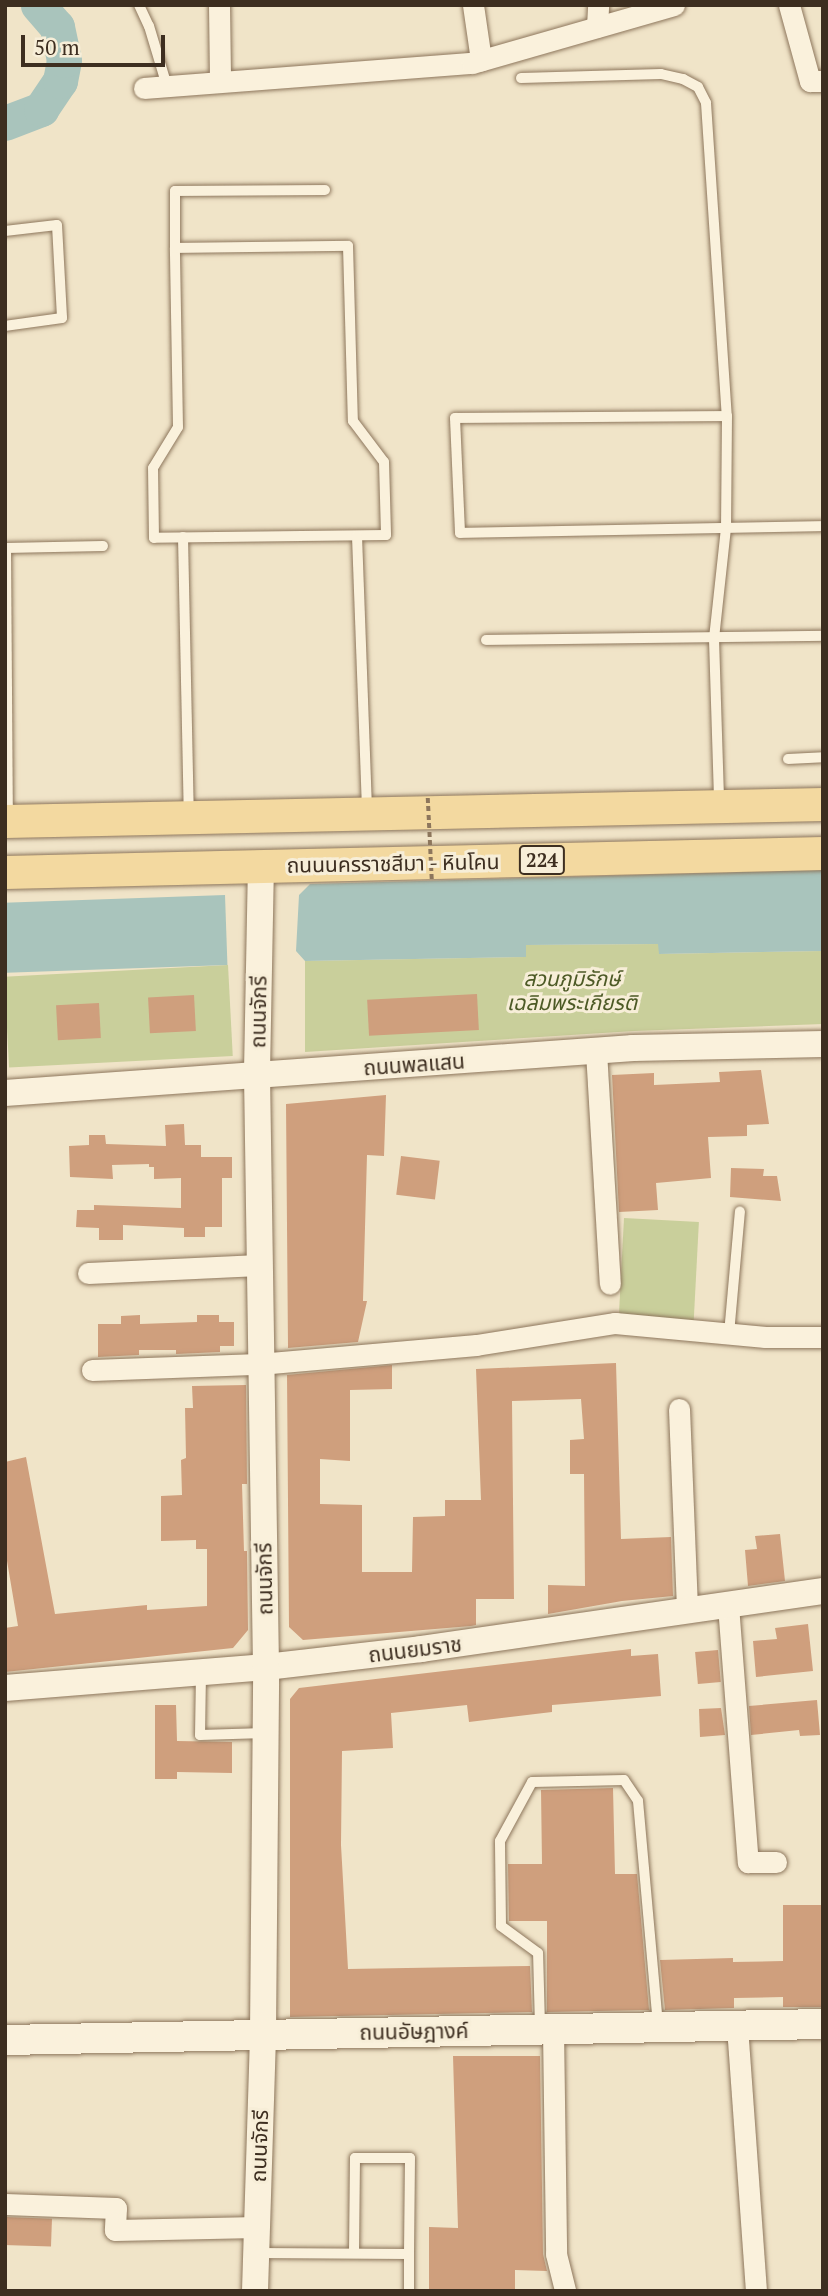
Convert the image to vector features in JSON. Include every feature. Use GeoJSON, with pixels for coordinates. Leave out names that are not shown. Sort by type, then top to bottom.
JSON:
{"type":"FeatureCollection","features":[{"type":"Feature","properties":{"kind":"main road"},"geometry":{"type":"LineString","coordinates":[[7,821],[823,804]]}},
{"type":"Feature","properties":{"kind":"main road"},"geometry":{"type":"LineString","coordinates":[[261,816],[261,866]]}},
{"type":"Feature","properties":{"kind":"main road","name":"ถนนนครราชสีมา - หินโคน"},"geometry":{"type":"LineString","coordinates":[[5,872],[823,853]]}},
{"type":"Feature","properties":{"kind":"main road","name":"ถนนอัษฎางค์"},"geometry":{"type":"LineString","coordinates":[[5,2040],[823,2024]]}},
{"type":"Feature","properties":{"kind":"street"},"geometry":{"type":"LineString","coordinates":[[219,5],[220,81]]}},
{"type":"Feature","properties":{"kind":"street"},"geometry":{"type":"LineString","coordinates":[[473,5],[481,60]]}},
{"type":"Feature","properties":{"kind":"street"},"geometry":{"type":"LineString","coordinates":[[597,27],[598,5]]}},
{"type":"Feature","properties":{"kind":"street"},"geometry":{"type":"LineString","coordinates":[[144,88],[481,60],[674,5]]}},
{"type":"Feature","properties":{"kind":"street"},"geometry":{"type":"LineString","coordinates":[[789,5],[810,81],[823,81]]}},
{"type":"Feature","properties":{"kind":"street","name":"ถนนจักรี"},"geometry":{"type":"LineString","coordinates":[[255,2291],[263,2034],[266,1667],[257,1072],[261,866]]}},
{"type":"Feature","properties":{"kind":"street","name":"ถนนพลแสน"},"geometry":{"type":"LineString","coordinates":[[5,1093],[257,1072],[596,1051],[823,1044]]}},
{"type":"Feature","properties":{"kind":"street"},"geometry":{"type":"LineString","coordinates":[[596,1051],[610,1284]]}},
{"type":"Feature","properties":{"kind":"street"},"geometry":{"type":"LineString","coordinates":[[88,1273],[259,1265]]}},
{"type":"Feature","properties":{"kind":"street"},"geometry":{"type":"LineString","coordinates":[[92,1370],[260,1364],[476,1345],[614,1323],[729,1334],[823,1337]]}},
{"type":"Feature","properties":{"kind":"street"},"geometry":{"type":"LineString","coordinates":[[679,1409],[687,1610]]}},
{"type":"Feature","properties":{"kind":"street","name":"ถนนยมราช"},"geometry":{"type":"LineString","coordinates":[[5,1688],[201,1670],[266,1667],[421,1648],[823,1591]]}},
{"type":"Feature","properties":{"kind":"street"},"geometry":{"type":"LineString","coordinates":[[728,1605],[748,1862],[776,1862]]}},
{"type":"Feature","properties":{"kind":"street"},"geometry":{"type":"LineString","coordinates":[[737,2026],[756,2291]]}},
{"type":"Feature","properties":{"kind":"street"},"geometry":{"type":"LineString","coordinates":[[546,2029],[556,2254],[565,2291]]}},
{"type":"Feature","properties":{"kind":"street"},"geometry":{"type":"LineString","coordinates":[[5,2204],[116,2208],[115,2230],[256,2240]]}},
{"type":"Feature","properties":{"kind":"lane"},"geometry":{"type":"LineString","coordinates":[[139,5],[149,26],[167,86]]}},
{"type":"Feature","properties":{"kind":"lane"},"geometry":{"type":"LineString","coordinates":[[522,78],[661,74],[698,86],[706,103],[727,416],[726,528],[714,639],[719,807]]}},
{"type":"Feature","properties":{"kind":"lane"},"geometry":{"type":"LineString","coordinates":[[176,248],[348,246],[354,421],[384,462],[386,535],[154,538],[153,468],[178,427],[175,191],[325,190]]}},
{"type":"Feature","properties":{"kind":"lane"},"geometry":{"type":"LineString","coordinates":[[5,231],[57,225],[62,318],[5,326]]}},
{"type":"Feature","properties":{"kind":"lane"},"geometry":{"type":"LineString","coordinates":[[727,416],[455,418],[460,533],[823,526]]}},
{"type":"Feature","properties":{"kind":"lane"},"geometry":{"type":"LineString","coordinates":[[358,536],[366,813]]}},
{"type":"Feature","properties":{"kind":"lane"},"geometry":{"type":"LineString","coordinates":[[183,537],[189,817]]}},
{"type":"Feature","properties":{"kind":"lane"},"geometry":{"type":"LineString","coordinates":[[7,821],[6,548],[103,546]]}},
{"type":"Feature","properties":{"kind":"lane"},"geometry":{"type":"LineString","coordinates":[[486,640],[823,636]]}},
{"type":"Feature","properties":{"kind":"lane"},"geometry":{"type":"LineString","coordinates":[[788,759],[823,757]]}},
{"type":"Feature","properties":{"kind":"lane"},"geometry":{"type":"LineString","coordinates":[[729,1334],[740,1211]]}},
{"type":"Feature","properties":{"kind":"lane"},"geometry":{"type":"LineString","coordinates":[[201,1670],[200,1735],[265,1733]]}},
{"type":"Feature","properties":{"kind":"lane"},"geometry":{"type":"LineString","coordinates":[[546,2029],[538,1953],[501,1926],[500,1840],[532,1782],[624,1780],[638,1801],[658,2028]]}},
{"type":"Feature","properties":{"kind":"lane"},"geometry":{"type":"LineString","coordinates":[[354,2253],[355,2158],[410,2158],[409,2291]]}},
{"type":"Feature","properties":{"kind":"lane"},"geometry":{"type":"LineString","coordinates":[[256,2240],[354,2253],[409,2254]]}},
{"type":"Feature","properties":{"kind":"path"},"geometry":{"type":"LineString","coordinates":[[428,797],[432,880]]}},
{"type":"Feature","properties":{"kind":"green space","name":"สวนภูมิรักษ์ เฉลิมพระเกียรติ"},"geometry":{"type":"Polygon","coordinates":[[[659,944],[659,954],[823,951],[823,1024],[634,1031],[305,1052],[305,961],[525,957],[526,945],[659,944]]]}},
{"type":"Feature","properties":{"kind":"green space"},"geometry":{"type":"Polygon","coordinates":[[[228,965],[233,1056],[9,1068],[5,977],[228,965]]]}},
{"type":"Feature","properties":{"kind":"green space"},"geometry":{"type":"Polygon","coordinates":[[[624,1218],[699,1222],[694,1321],[619,1317],[624,1218]]]}},
{"type":"Feature","properties":{"kind":"water"},"geometry":{"type":"Polygon","coordinates":[[[823,870],[823,951],[659,954],[658,944],[526,945],[526,957],[305,961],[296,951],[299,895],[310,884],[823,870]]]}},
{"type":"Feature","properties":{"kind":"water"},"geometry":{"type":"Polygon","coordinates":[[[225,895],[227,965],[7,973],[5,903],[225,895]]]}},
{"type":"Feature","properties":{"kind":"building"},"geometry":{"type":"Polygon","coordinates":[[[477,994],[479,1030],[369,1036],[367,1000],[477,994]]]}},
{"type":"Feature","properties":{"kind":"building"},"geometry":{"type":"Polygon","coordinates":[[[194,995],[196,1031],[150,1033],[148,997],[194,995]]]}},
{"type":"Feature","properties":{"kind":"building"},"geometry":{"type":"Polygon","coordinates":[[[99,1003],[101,1038],[58,1040],[56,1005],[99,1003]]]}},
{"type":"Feature","properties":{"kind":"building"},"geometry":{"type":"Polygon","coordinates":[[[761,1070],[769,1124],[747,1125],[747,1136],[708,1137],[711,1178],[656,1183],[658,1210],[619,1212],[612,1075],[654,1073],[654,1085],[720,1082],[719,1072],[761,1070]]]}},
{"type":"Feature","properties":{"kind":"building"},"geometry":{"type":"Polygon","coordinates":[[[386,1095],[384,1156],[367,1155],[363,1301],[367,1301],[358,1342],[288,1348],[286,1104],[386,1095]]]}},
{"type":"Feature","properties":{"kind":"building"},"geometry":{"type":"Polygon","coordinates":[[[184,1124],[185,1145],[201,1145],[201,1157],[232,1157],[232,1178],[222,1178],[222,1227],[205,1227],[205,1237],[184,1237],[184,1228],[123,1225],[123,1240],[99,1240],[99,1228],[76,1227],[77,1210],[94,1210],[94,1205],[181,1208],[181,1178],[154,1179],[154,1167],[149,1167],[149,1164],[112,1165],[113,1179],[70,1177],[69,1146],[89,1145],[89,1135],[105,1135],[106,1144],[166,1146],[165,1125],[184,1124]]]}},
{"type":"Feature","properties":{"kind":"building"},"geometry":{"type":"Polygon","coordinates":[[[401,1156],[440,1161],[435,1199],[396,1195],[401,1156]]]}},
{"type":"Feature","properties":{"kind":"building"},"geometry":{"type":"Polygon","coordinates":[[[731,1168],[764,1169],[763,1176],[777,1176],[781,1201],[730,1197],[731,1168]]]}},
{"type":"Feature","properties":{"kind":"building"},"geometry":{"type":"Polygon","coordinates":[[[140,1315],[140,1324],[197,1322],[197,1315],[219,1315],[219,1322],[234,1322],[234,1346],[220,1346],[220,1352],[176,1354],[176,1350],[139,1350],[139,1355],[98,1357],[98,1324],[121,1324],[121,1316],[140,1315]]]}},
{"type":"Feature","properties":{"kind":"building"},"geometry":{"type":"Polygon","coordinates":[[[616,1363],[621,1539],[671,1537],[673,1596],[622,1601],[548,1614],[548,1585],[585,1586],[584,1474],[570,1474],[570,1440],[584,1439],[581,1399],[512,1401],[514,1599],[476,1599],[476,1625],[471,1626],[303,1640],[289,1627],[287,1375],[392,1365],[392,1389],[350,1390],[350,1461],[320,1459],[320,1504],[362,1505],[362,1572],[412,1572],[413,1517],[445,1516],[445,1500],[481,1500],[476,1369],[616,1363]]]}},
{"type":"Feature","properties":{"kind":"building"},"geometry":{"type":"Polygon","coordinates":[[[246,1385],[247,1484],[242,1484],[244,1551],[247,1551],[248,1630],[233,1648],[5,1672],[5,1628],[18,1626],[5,1549],[5,1462],[26,1457],[55,1614],[147,1605],[147,1610],[207,1606],[207,1549],[196,1549],[196,1540],[161,1541],[161,1496],[182,1495],[181,1460],[186,1458],[185,1408],[193,1408],[192,1386],[246,1385]]]}},
{"type":"Feature","properties":{"kind":"building"},"geometry":{"type":"Polygon","coordinates":[[[780,1534],[785,1581],[748,1586],[745,1550],[757,1549],[755,1536],[780,1534]]]}},
{"type":"Feature","properties":{"kind":"building"},"geometry":{"type":"Polygon","coordinates":[[[808,1624],[813,1671],[756,1677],[753,1641],[777,1639],[775,1628],[808,1624]]]}},
{"type":"Feature","properties":{"kind":"building"},"geometry":{"type":"Polygon","coordinates":[[[631,1649],[631,1656],[658,1654],[661,1696],[552,1705],[552,1712],[469,1722],[467,1705],[391,1713],[393,1748],[342,1751],[341,1845],[348,1969],[530,1966],[532,2012],[290,2017],[290,1699],[299,1688],[631,1649]]]}},
{"type":"Feature","properties":{"kind":"building"},"geometry":{"type":"Polygon","coordinates":[[[718,1650],[721,1682],[698,1684],[695,1652],[718,1650]]]}},
{"type":"Feature","properties":{"kind":"building"},"geometry":{"type":"Polygon","coordinates":[[[817,1700],[820,1735],[800,1736],[799,1730],[751,1735],[749,1706],[817,1700]]]}},
{"type":"Feature","properties":{"kind":"building"},"geometry":{"type":"Polygon","coordinates":[[[155,1705],[176,1705],[177,1741],[232,1742],[232,1773],[177,1772],[177,1779],[155,1779],[155,1705]]]}},
{"type":"Feature","properties":{"kind":"building"},"geometry":{"type":"Polygon","coordinates":[[[721,1708],[725,1735],[700,1737],[699,1709],[721,1708]]]}},
{"type":"Feature","properties":{"kind":"building"},"geometry":{"type":"Polygon","coordinates":[[[613,1788],[615,1874],[637,1874],[649,2010],[547,2012],[547,1921],[509,1921],[508,1864],[542,1864],[541,1790],[613,1788]]]}},
{"type":"Feature","properties":{"kind":"building"},"geometry":{"type":"Polygon","coordinates":[[[783,1905],[822,1905],[823,2007],[783,2007],[783,1997],[734,1998],[734,2008],[665,2010],[660,1960],[733,1958],[733,1962],[783,1961],[783,1905]]]}},
{"type":"Feature","properties":{"kind":"building"},"geometry":{"type":"Polygon","coordinates":[[[453,2056],[540,2056],[543,2254],[547,2271],[515,2270],[515,2291],[429,2291],[429,2227],[458,2228],[453,2056]]]}},
{"type":"Feature","properties":{"kind":"building"},"geometry":{"type":"Polygon","coordinates":[[[5,2217],[52,2219],[51,2247],[5,2245],[5,2217]]]}},
{"type":"Feature","properties":{"kind":"waterway"},"geometry":{"type":"LineString","coordinates":[[5,123],[41,109],[60,81],[64,60],[57,27],[38,5]]}}]}
